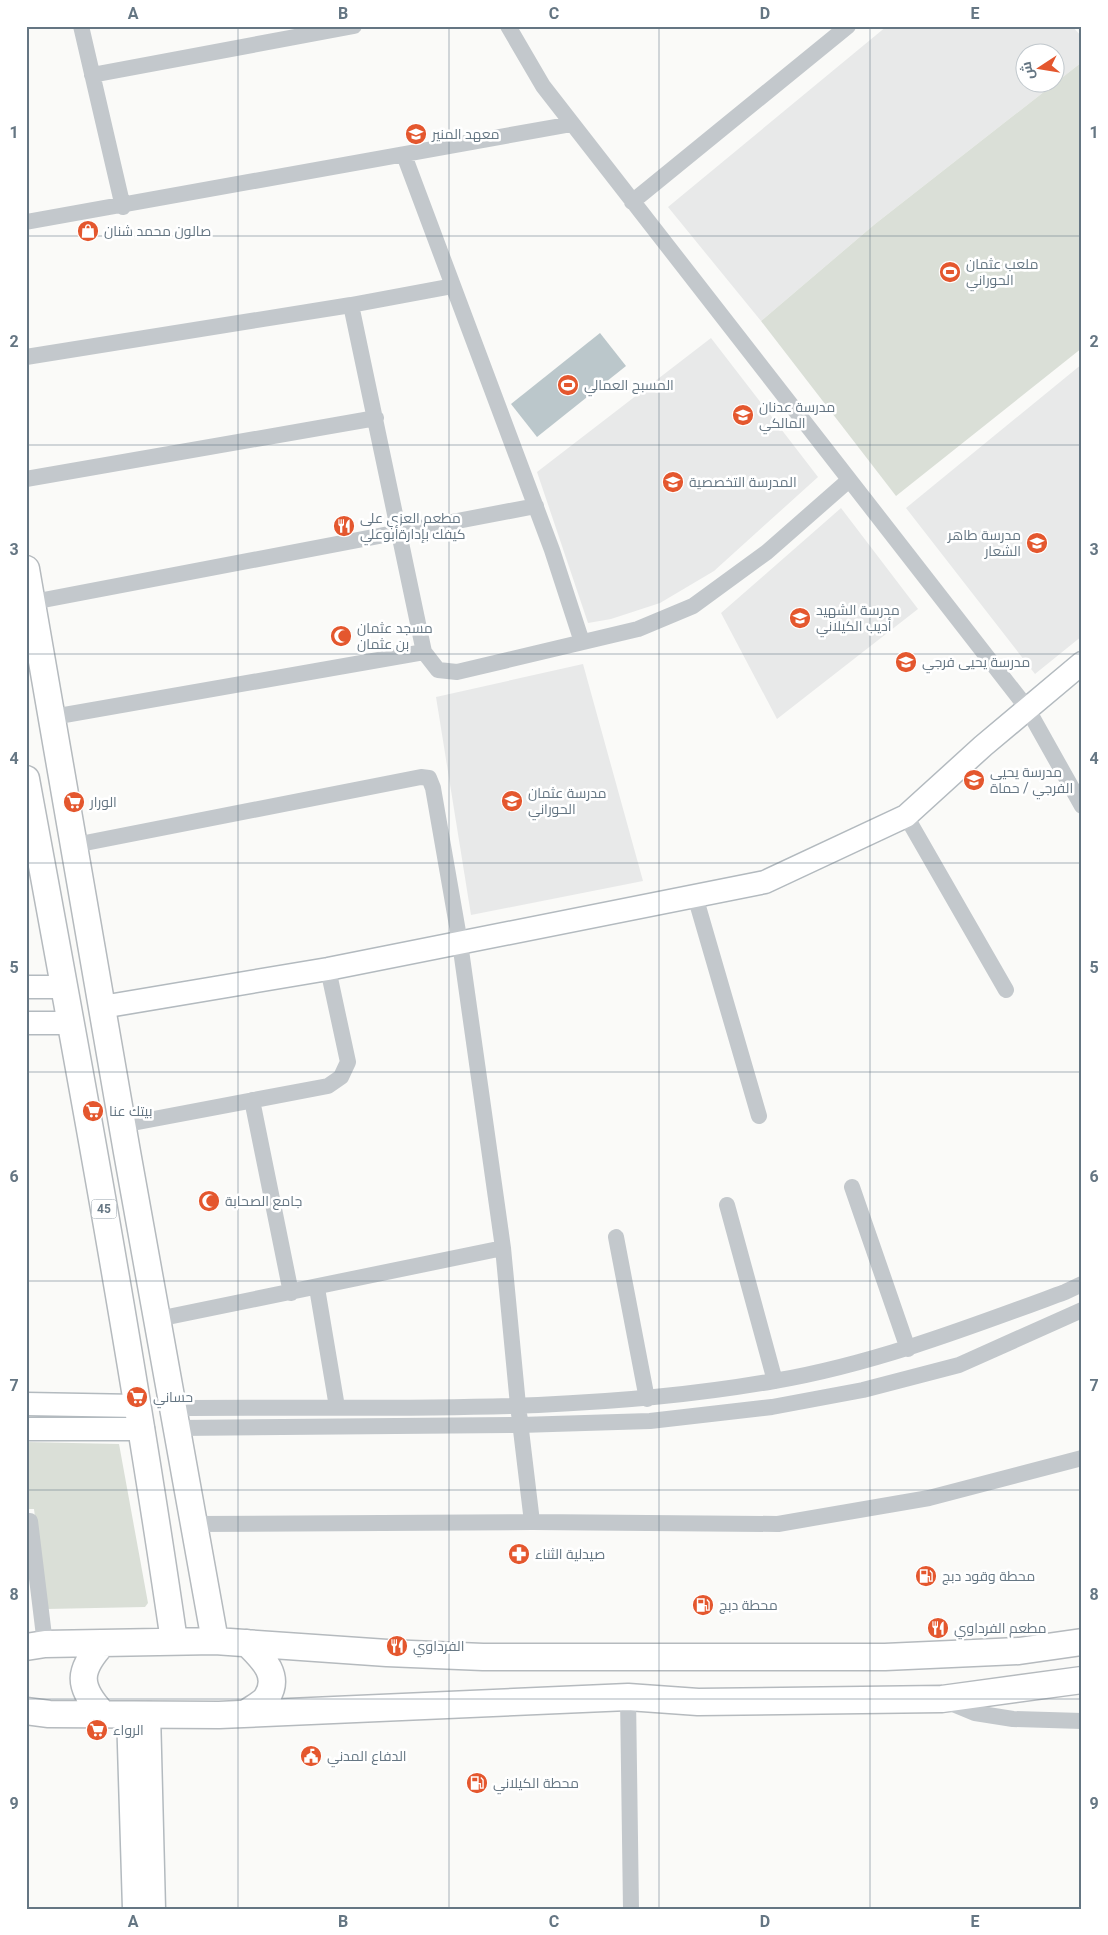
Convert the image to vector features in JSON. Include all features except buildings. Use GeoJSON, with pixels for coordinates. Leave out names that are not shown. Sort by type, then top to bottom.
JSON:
{"type":"FeatureCollection","features":[{"type":"Feature","properties":{"kind":"main road","name":"45"},"geometry":{"type":"LineString","coordinates":[[26,569],[122,1124],[215,1641]]}},
{"type":"Feature","properties":{"kind":"main road","name":"45"},"geometry":{"type":"LineString","coordinates":[[26,779],[141,1417],[174,1641]]}},
{"type":"Feature","properties":{"kind":"main road"},"geometry":{"type":"LineString","coordinates":[[56,942],[90,933]]}},
{"type":"Feature","properties":{"kind":"main road"},"geometry":{"type":"LineString","coordinates":[[101,1193],[133,1184]]}},
{"type":"Feature","properties":{"kind":"main road"},"geometry":{"type":"LineString","coordinates":[[36,1645],[215,1641],[483,1657],[885,1657],[1019,1651],[1082,1642]]}},
{"type":"Feature","properties":{"kind":"main road"},"geometry":{"type":"LineString","coordinates":[[102,1713],[88,1698],[83,1678],[88,1658],[103,1643]]}},
{"type":"Feature","properties":{"kind":"main road"},"geometry":{"type":"LineString","coordinates":[[245,1714],[267,1698],[273,1679],[266,1662],[247,1644]]}},
{"type":"Feature","properties":{"kind":"main road"},"geometry":{"type":"LineString","coordinates":[[26,1711],[49,1714],[245,1714],[628,1697],[698,1702],[942,1699],[1082,1680]]}},
{"type":"Feature","properties":{"kind":"street"},"geometry":{"type":"LineString","coordinates":[[81,26],[123,207]]}},
{"type":"Feature","properties":{"kind":"street"},"geometry":{"type":"LineString","coordinates":[[92,75],[354,26]]}},
{"type":"Feature","properties":{"kind":"street"},"geometry":{"type":"LineString","coordinates":[[508,26],[543,86],[1027,708],[1082,806]]}},
{"type":"Feature","properties":{"kind":"street"},"geometry":{"type":"LineString","coordinates":[[632,202],[848,26]]}},
{"type":"Feature","properties":{"kind":"street"},"geometry":{"type":"LineString","coordinates":[[26,222],[123,207],[572,124]]}},
{"type":"Feature","properties":{"kind":"street"},"geometry":{"type":"LineString","coordinates":[[404,155],[536,506],[582,642]]}},
{"type":"Feature","properties":{"kind":"street"},"geometry":{"type":"LineString","coordinates":[[26,357],[351,305],[453,286]]}},
{"type":"Feature","properties":{"kind":"street"},"geometry":{"type":"LineString","coordinates":[[351,305],[401,534],[424,652],[438,670],[457,672],[638,629],[693,606],[767,552],[849,480]]}},
{"type":"Feature","properties":{"kind":"street"},"geometry":{"type":"LineString","coordinates":[[26,479],[376,418]]}},
{"type":"Feature","properties":{"kind":"street"},"geometry":{"type":"LineString","coordinates":[[33,602],[401,534],[536,506]]}},
{"type":"Feature","properties":{"kind":"street"},"geometry":{"type":"LineString","coordinates":[[53,717],[424,652]]}},
{"type":"Feature","properties":{"kind":"street"},"geometry":{"type":"LineString","coordinates":[[102,1007],[328,969],[765,882],[906,816],[1027,708],[1082,663]]}},
{"type":"Feature","properties":{"kind":"street"},"geometry":{"type":"LineString","coordinates":[[75,845],[421,777],[428,778],[433,788],[460,943],[504,1248],[520,1425],[532,1522]]}},
{"type":"Feature","properties":{"kind":"street"},"geometry":{"type":"LineString","coordinates":[[906,816],[1006,990]]}},
{"type":"Feature","properties":{"kind":"street"},"geometry":{"type":"LineString","coordinates":[[695,896],[759,1116]]}},
{"type":"Feature","properties":{"kind":"street"},"geometry":{"type":"LineString","coordinates":[[122,1124],[328,1086],[341,1077],[348,1062],[328,969]]}},
{"type":"Feature","properties":{"kind":"street"},"geometry":{"type":"LineString","coordinates":[[26,988],[65,987]]}},
{"type":"Feature","properties":{"kind":"street"},"geometry":{"type":"LineString","coordinates":[[26,1022],[71,1023]]}},
{"type":"Feature","properties":{"kind":"street"},"geometry":{"type":"LineString","coordinates":[[252,1100],[291,1293]]}},
{"type":"Feature","properties":{"kind":"street"},"geometry":{"type":"LineString","coordinates":[[852,1187],[908,1349]]}},
{"type":"Feature","properties":{"kind":"street"},"geometry":{"type":"LineString","coordinates":[[727,1205],[775,1381]]}},
{"type":"Feature","properties":{"kind":"street"},"geometry":{"type":"LineString","coordinates":[[616,1237],[647,1399]]}},
{"type":"Feature","properties":{"kind":"street"},"geometry":{"type":"LineString","coordinates":[[158,1320],[504,1248]]}},
{"type":"Feature","properties":{"kind":"street"},"geometry":{"type":"LineString","coordinates":[[176,1418],[337,1407],[518,1405],[647,1399],[775,1381],[908,1349],[1065,1292],[1082,1284]]}},
{"type":"Feature","properties":{"kind":"street"},"geometry":{"type":"LineString","coordinates":[[317,1288],[337,1407]]}},
{"type":"Feature","properties":{"kind":"street"},"geometry":{"type":"LineString","coordinates":[[176,1418],[520,1425],[650,1421],[772,1406],[863,1390],[959,1365],[1082,1310]]}},
{"type":"Feature","properties":{"kind":"street"},"geometry":{"type":"LineString","coordinates":[[26,1404],[141,1417]]}},
{"type":"Feature","properties":{"kind":"street"},"geometry":{"type":"LineString","coordinates":[[26,1429],[141,1417]]}},
{"type":"Feature","properties":{"kind":"street"},"geometry":{"type":"LineString","coordinates":[[195,1524],[532,1522],[778,1524],[929,1498],[1082,1458]]}},
{"type":"Feature","properties":{"kind":"street"},"geometry":{"type":"LineString","coordinates":[[26,1521],[30,1521],[36,1645]]}},
{"type":"Feature","properties":{"kind":"street"},"geometry":{"type":"LineString","coordinates":[[628,1697],[632,1909]]}},
{"type":"Feature","properties":{"kind":"street"},"geometry":{"type":"LineString","coordinates":[[942,1699],[975,1713],[1013,1719],[1082,1721]]}},
{"type":"Feature","properties":{"kind":"street"},"geometry":{"type":"LineString","coordinates":[[134,1909],[139,1713]]}},
{"type":"Feature","properties":{"kind":"street"},"geometry":{"type":"LineString","coordinates":[[139,1713],[154,1909]]}},
{"type":"Feature","properties":{"kind":"shaded area"},"geometry":{"type":"Polygon","coordinates":[[[887,26],[1072,26],[1082,37],[1082,62],[1066,75],[1066,42],[1016,42],[1016,92],[1044,92],[875,224],[761,321],[668,207],[887,26]]]}},
{"type":"Feature","properties":{"kind":"shaded area","name":"ملعب عثمان الحوراني"},"geometry":{"type":"Polygon","coordinates":[[[1082,62],[1082,348],[896,496],[761,321],[875,224],[1044,92],[1066,92],[1066,75],[1082,62]]]}},
{"type":"Feature","properties":{"kind":"shaded area","name":"المسبح العمالي"},"geometry":{"type":"Polygon","coordinates":[[[600,333],[626,366],[537,437],[511,404],[600,333]]]}},
{"type":"Feature","properties":{"kind":"shaded area"},"geometry":{"type":"Polygon","coordinates":[[[711,338],[818,477],[714,571],[660,603],[611,619],[588,623],[537,472],[711,338]]]}},
{"type":"Feature","properties":{"kind":"shaded area"},"geometry":{"type":"Polygon","coordinates":[[[1082,364],[1082,636],[1035,674],[906,508],[1082,364]]]}},
{"type":"Feature","properties":{"kind":"shaded area"},"geometry":{"type":"Polygon","coordinates":[[[841,508],[918,609],[777,719],[721,613],[841,508]]]}},
{"type":"Feature","properties":{"kind":"shaded area"},"geometry":{"type":"Polygon","coordinates":[[[583,664],[643,881],[471,915],[436,697],[583,664]]]}},
{"type":"Feature","properties":{"kind":"shaded area"},"geometry":{"type":"Polygon","coordinates":[[[26,1442],[119,1444],[148,1603],[145,1607],[46,1609],[34,1509],[26,1509],[26,1442]]]}},
{"type":"Feature","properties":{"kind":"place","name":"معهد المنير"},"geometry":{"type":"Point","coordinates":[416,134]}},
{"type":"Feature","properties":{"kind":"place","name":"صالون محمد شنان"},"geometry":{"type":"Point","coordinates":[88,231]}},
{"type":"Feature","properties":{"kind":"place","name":"ملعب عثمان الحوراني"},"geometry":{"type":"Point","coordinates":[950,272]}},
{"type":"Feature","properties":{"kind":"place","name":"المسبح العمالي"},"geometry":{"type":"Point","coordinates":[568,385]}},
{"type":"Feature","properties":{"kind":"place","name":"مدرسة عدنان المالكي"},"geometry":{"type":"Point","coordinates":[743,415]}},
{"type":"Feature","properties":{"kind":"place","name":"المدرسة التخصصية"},"geometry":{"type":"Point","coordinates":[673,482]}},
{"type":"Feature","properties":{"kind":"place","name":"مطعم العزي على كيفك بإدارةأبوعلي"},"geometry":{"type":"Point","coordinates":[344,526]}},
{"type":"Feature","properties":{"kind":"place","name":"مدرسة طاهر الشعار"},"geometry":{"type":"Point","coordinates":[1037,543]}},
{"type":"Feature","properties":{"kind":"place","name":"مدرسة الشهيد أديب الكيلاني"},"geometry":{"type":"Point","coordinates":[800,618]}},
{"type":"Feature","properties":{"kind":"place","name":"مسجد عثمان بن عثمان"},"geometry":{"type":"Point","coordinates":[341,636]}},
{"type":"Feature","properties":{"kind":"place","name":"مدرسة يحيى فرجي"},"geometry":{"type":"Point","coordinates":[906,662]}},
{"type":"Feature","properties":{"kind":"place","name":"مدرسة يحيى الفرجي / حماة"},"geometry":{"type":"Point","coordinates":[974,780]}},
{"type":"Feature","properties":{"kind":"place","name":"مدرسة عثمان الحوراني"},"geometry":{"type":"Point","coordinates":[512,801]}},
{"type":"Feature","properties":{"kind":"place","name":"الورار"},"geometry":{"type":"Point","coordinates":[74,802]}},
{"type":"Feature","properties":{"kind":"place","name":"بيتك عنا"},"geometry":{"type":"Point","coordinates":[93,1111]}},
{"type":"Feature","properties":{"kind":"place","name":"جامع الصحابة"},"geometry":{"type":"Point","coordinates":[209,1201]}},
{"type":"Feature","properties":{"kind":"place","name":"حساني"},"geometry":{"type":"Point","coordinates":[137,1397]}},
{"type":"Feature","properties":{"kind":"place","name":"صيدلية الثناء"},"geometry":{"type":"Point","coordinates":[519,1554]}},
{"type":"Feature","properties":{"kind":"place","name":"محطة وقود دبج"},"geometry":{"type":"Point","coordinates":[926,1576]}},
{"type":"Feature","properties":{"kind":"place","name":"محطة دبج"},"geometry":{"type":"Point","coordinates":[703,1605]}},
{"type":"Feature","properties":{"kind":"place","name":"مطعم الفرداوي"},"geometry":{"type":"Point","coordinates":[938,1628]}},
{"type":"Feature","properties":{"kind":"place","name":"الفرداوي"},"geometry":{"type":"Point","coordinates":[397,1646]}},
{"type":"Feature","properties":{"kind":"place","name":"الرواء"},"geometry":{"type":"Point","coordinates":[97,1730]}},
{"type":"Feature","properties":{"kind":"place","name":"الدفاع المدني"},"geometry":{"type":"Point","coordinates":[311,1756]}},
{"type":"Feature","properties":{"kind":"place","name":"محطة الكيلاني"},"geometry":{"type":"Point","coordinates":[477,1783]}}]}
